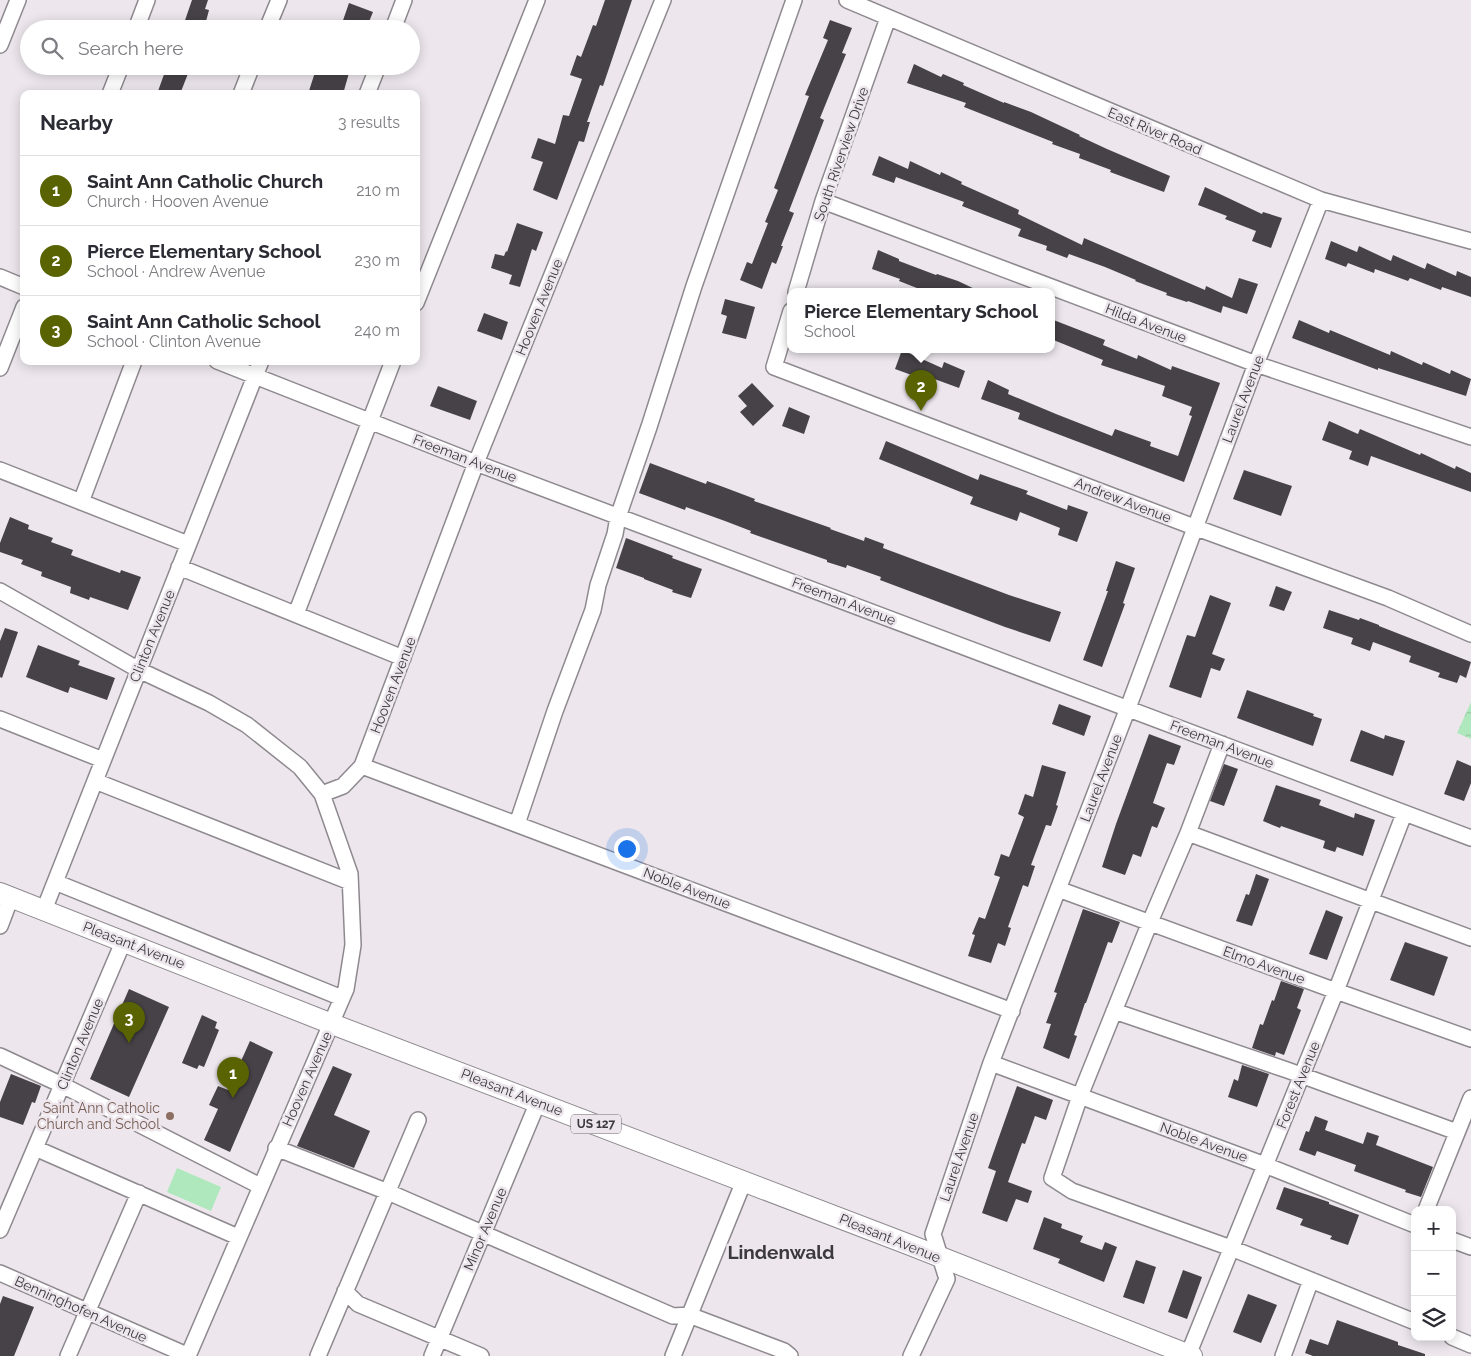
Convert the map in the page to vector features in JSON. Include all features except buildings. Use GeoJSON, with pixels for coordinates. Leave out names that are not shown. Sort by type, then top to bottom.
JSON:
{"type":"FeatureCollection","features":[{"type":"Feature","properties":{"kind":"main road","name":"Pleasant Avenue"},"geometry":{"type":"LineString","coordinates":[[6,895],[124,940],[332,1024],[940,1258],[1162,1351],[1190,1355]]}},
{"type":"Feature","properties":{"kind":"street"},"geometry":{"type":"LineString","coordinates":[[0,45],[18,0]]}},
{"type":"Feature","properties":{"kind":"street"},"geometry":{"type":"LineString","coordinates":[[140,20],[148,0]]}},
{"type":"Feature","properties":{"kind":"street"},"geometry":{"type":"LineString","coordinates":[[271,20],[279,0]]}},
{"type":"Feature","properties":{"kind":"street"},"geometry":{"type":"LineString","coordinates":[[396,20],[404,0]]}},
{"type":"Feature","properties":{"kind":"street"},"geometry":{"type":"LineString","coordinates":[[420,293],[537,0]]}},
{"type":"Feature","properties":{"kind":"street","name":"Hooven Avenue"},"geometry":{"type":"LineString","coordinates":[[188,1356],[346,989],[353,945],[350,874],[322,794],[343,786],[362,766],[476,463],[663,0]]}},
{"type":"Feature","properties":{"kind":"street"},"geometry":{"type":"LineString","coordinates":[[517,824],[555,711],[593,610],[598,585],[615,534],[618,517],[649,428],[694,286],[794,0]]}},
{"type":"Feature","properties":{"kind":"street","name":"East River Road"},"geometry":{"type":"LineString","coordinates":[[847,0],[1321,200],[1471,241]]}},
{"type":"Feature","properties":{"kind":"street","name":"South Riverview Drive"},"geometry":{"type":"LineString","coordinates":[[797,288],[823,201],[888,18]]}},
{"type":"Feature","properties":{"kind":"street"},"geometry":{"type":"LineString","coordinates":[[112,90],[117,75]]}},
{"type":"Feature","properties":{"kind":"street"},"geometry":{"type":"LineString","coordinates":[[243,90],[248,75]]}},
{"type":"Feature","properties":{"kind":"street"},"geometry":{"type":"LineString","coordinates":[[369,90],[374,75]]}},
{"type":"Feature","properties":{"kind":"street","name":"Laurel Avenue"},"geometry":{"type":"LineString","coordinates":[[911,1356],[947,1279],[933,1234],[991,1063],[1128,708],[1256,364],[1321,200]]}},
{"type":"Feature","properties":{"kind":"street","name":"Hilda Avenue"},"geometry":{"type":"LineString","coordinates":[[823,201],[1054,288]]}},
{"type":"Feature","properties":{"kind":"street"},"geometry":{"type":"LineString","coordinates":[[0,277],[20,286]]}},
{"type":"Feature","properties":{"kind":"street","name":"Hilda Avenue"},"geometry":{"type":"LineString","coordinates":[[1055,288],[1256,364],[1471,437]]}},
{"type":"Feature","properties":{"kind":"street"},"geometry":{"type":"LineString","coordinates":[[0,368],[20,317]]}},
{"type":"Feature","properties":{"kind":"street","name":"Andrew Avenue"},"geometry":{"type":"LineString","coordinates":[[787,324],[774,367],[1194,527],[1388,598],[1471,634]]}},
{"type":"Feature","properties":{"kind":"street"},"geometry":{"type":"LineString","coordinates":[[81,502],[132,365]]}},
{"type":"Feature","properties":{"kind":"street","name":"Freeman Avenue"},"geometry":{"type":"LineString","coordinates":[[227,365],[618,517],[1471,838]]}},
{"type":"Feature","properties":{"kind":"street","name":"Clinton Avenue"},"geometry":{"type":"LineString","coordinates":[[44,910],[259,365]]}},
{"type":"Feature","properties":{"kind":"street"},"geometry":{"type":"LineString","coordinates":[[296,614],[391,365]]}},
{"type":"Feature","properties":{"kind":"street"},"geometry":{"type":"LineString","coordinates":[[0,470],[188,544]]}},
{"type":"Feature","properties":{"kind":"street"},"geometry":{"type":"LineString","coordinates":[[179,567],[403,658]]}},
{"type":"Feature","properties":{"kind":"street"},"geometry":{"type":"LineString","coordinates":[[0,591],[138,670],[209,703],[247,725],[300,767],[322,794]]}},
{"type":"Feature","properties":{"kind":"street"},"geometry":{"type":"LineString","coordinates":[[0,718],[103,760]]}},
{"type":"Feature","properties":{"kind":"street"},"geometry":{"type":"LineString","coordinates":[[1222,744],[1188,833],[1080,1096],[1052,1178],[1072,1191],[1231,1248],[1411,1320]]}},
{"type":"Feature","properties":{"kind":"street","name":"Noble Avenue"},"geometry":{"type":"LineString","coordinates":[[362,766],[1012,1011]]}},
{"type":"Feature","properties":{"kind":"street"},"geometry":{"type":"LineString","coordinates":[[95,780],[350,882]]}},
{"type":"Feature","properties":{"kind":"street","name":"Forest Avenue"},"geometry":{"type":"LineString","coordinates":[[1190,1355],[1231,1248],[1336,991],[1404,814]]}},
{"type":"Feature","properties":{"kind":"street"},"geometry":{"type":"LineString","coordinates":[[1188,833],[1471,938]]}},
{"type":"Feature","properties":{"kind":"street"},"geometry":{"type":"LineString","coordinates":[[55,882],[342,998]]}},
{"type":"Feature","properties":{"kind":"street","name":"Elmo Avenue"},"geometry":{"type":"LineString","coordinates":[[1058,889],[1471,1039]]}},
{"type":"Feature","properties":{"kind":"street"},"geometry":{"type":"LineString","coordinates":[[0,926],[6,895]]}},
{"type":"Feature","properties":{"kind":"street","name":"Clinton Avenue"},"geometry":{"type":"LineString","coordinates":[[0,1230],[124,940]]}},
{"type":"Feature","properties":{"kind":"street"},"geometry":{"type":"LineString","coordinates":[[1114,1011],[1302,1075],[1457,1132]]}},
{"type":"Feature","properties":{"kind":"street"},"geometry":{"type":"LineString","coordinates":[[0,1056],[62,1085],[260,1186]]}},
{"type":"Feature","properties":{"kind":"street","name":"Noble Avenue"},"geometry":{"type":"LineString","coordinates":[[991,1063],[1265,1164],[1411,1222]]}},
{"type":"Feature","properties":{"kind":"street"},"geometry":{"type":"LineString","coordinates":[[1428,1206],[1471,1098]]}},
{"type":"Feature","properties":{"kind":"street","name":"Minor Avenue"},"geometry":{"type":"LineString","coordinates":[[432,1356],[538,1102]]}},
{"type":"Feature","properties":{"kind":"street"},"geometry":{"type":"LineString","coordinates":[[318,1356],[418,1120]]}},
{"type":"Feature","properties":{"kind":"street"},"geometry":{"type":"LineString","coordinates":[[35,1148],[238,1237]]}},
{"type":"Feature","properties":{"kind":"street"},"geometry":{"type":"LineString","coordinates":[[276,1148],[388,1192],[673,1316],[689,1315],[784,1351],[790,1356]]}},
{"type":"Feature","properties":{"kind":"street"},"geometry":{"type":"LineString","coordinates":[[673,1356],[744,1181]]}},
{"type":"Feature","properties":{"kind":"street"},"geometry":{"type":"LineString","coordinates":[[68,1356],[140,1193]]}},
{"type":"Feature","properties":{"kind":"street"},"geometry":{"type":"LineString","coordinates":[[1456,1241],[1471,1247]]}},
{"type":"Feature","properties":{"kind":"street","name":"Benninghofen Avenue"},"geometry":{"type":"LineString","coordinates":[[0,1273],[188,1356]]}},
{"type":"Feature","properties":{"kind":"street"},"geometry":{"type":"LineString","coordinates":[[1283,1356],[1311,1280]]}},
{"type":"Feature","properties":{"kind":"street"},"geometry":{"type":"LineString","coordinates":[[345,1291],[358,1304],[481,1356]]}},
{"type":"Feature","properties":{"kind":"street"},"geometry":{"type":"LineString","coordinates":[[1456,1339],[1471,1345]]}},
{"type":"Feature","properties":{"kind":"green space"},"geometry":{"type":"Polygon","coordinates":[[[1471,702],[1471,739],[1457,733],[1471,702]]]}},
{"type":"Feature","properties":{"kind":"green space"},"geometry":{"type":"Polygon","coordinates":[[[177,1168],[221,1187],[211,1211],[167,1192],[177,1168]]]}},
{"type":"Feature","properties":{"kind":"place","name":"Pierce Elementary School"},"geometry":{"type":"Point","coordinates":[921,411]}},
{"type":"Feature","properties":{"kind":"place","name":"Saint Ann Catholic School"},"geometry":{"type":"Point","coordinates":[129,1043]}},
{"type":"Feature","properties":{"kind":"place","name":"Saint Ann Catholic Church"},"geometry":{"type":"Point","coordinates":[233,1098]}},
{"type":"Feature","properties":{"kind":"place","name":"Saint Ann Catholic Church and School"},"geometry":{"type":"Point","coordinates":[170,1116]}},
{"type":"Feature","properties":{"kind":"district","name":"Lindenwald"},"geometry":{"type":"Point","coordinates":[781,1252]}}]}
